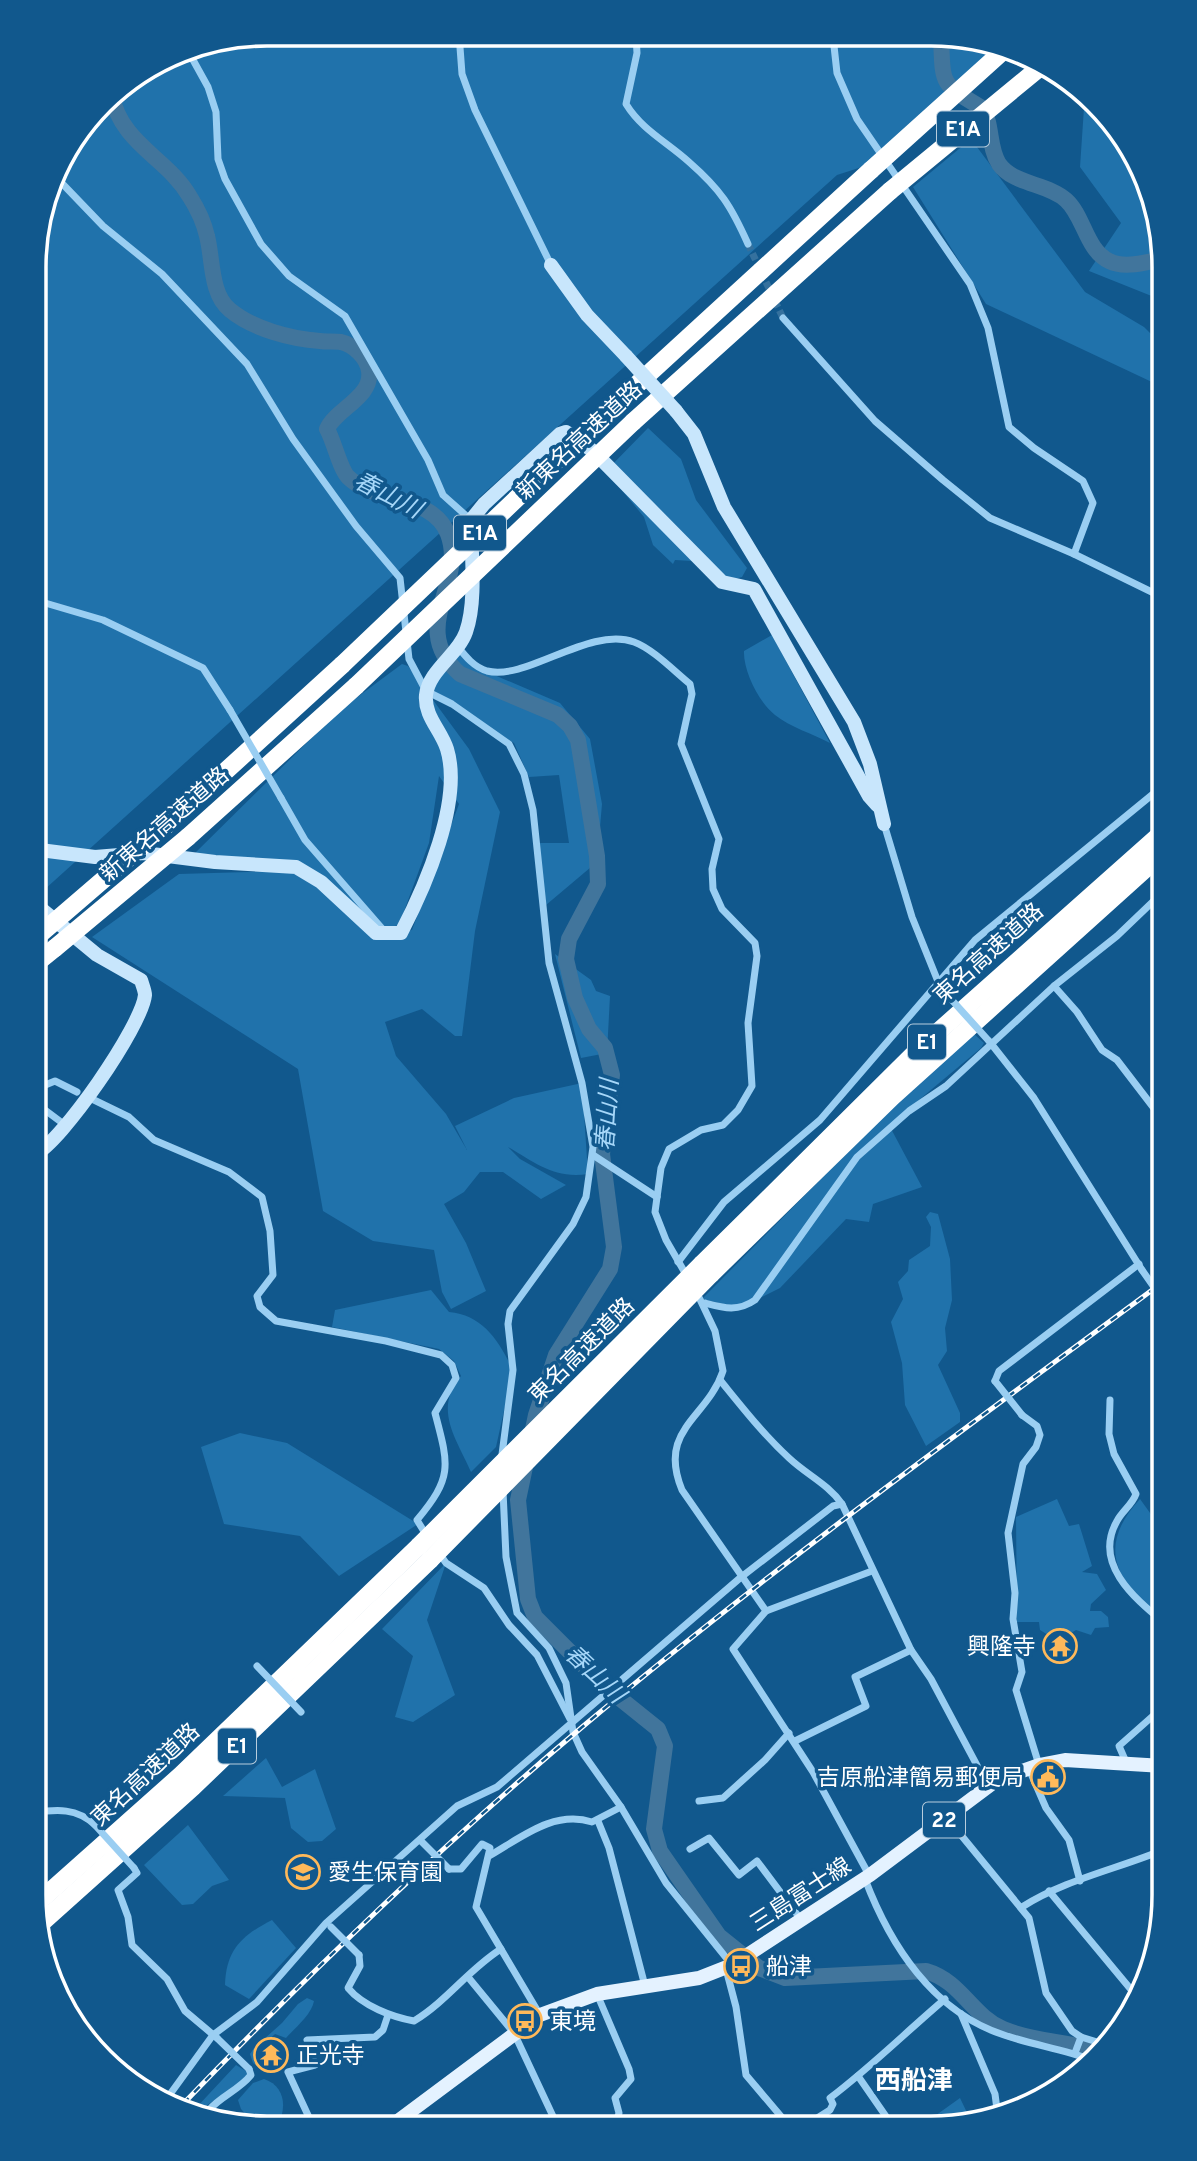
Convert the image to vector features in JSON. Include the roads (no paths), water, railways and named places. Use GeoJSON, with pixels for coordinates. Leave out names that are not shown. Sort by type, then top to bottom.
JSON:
{"type":"FeatureCollection","features":[{"type":"Feature","properties":{"kind":"highway","name":"新東名高速道路"},"geometry":{"type":"LineString","coordinates":[[46,928],[161,830],[342,665],[619,401],[997,56]]}},
{"type":"Feature","properties":{"kind":"highway","name":"新東名高速道路"},"geometry":{"type":"LineString","coordinates":[[46,955],[188,837],[356,685],[633,422],[890,191],[1034,72]]}},
{"type":"Feature","properties":{"kind":"highway","name":"東名高速道路"},"geometry":{"type":"LineString","coordinates":[[47,1918],[203,1778],[707,1269],[921,1047],[1152,842]]}},
{"type":"Feature","properties":{"kind":"highway","name":"東名高速道路"},"geometry":{"type":"LineString","coordinates":[[707,1269],[892,1097],[1152,863]]}},
{"type":"Feature","properties":{"kind":"highway","name":"東名高速道路"},"geometry":{"type":"LineString","coordinates":[[46,1895],[425,1553]]}},
{"type":"Feature","properties":{"kind":"main road","name":"三島富士線"},"geometry":{"type":"LineString","coordinates":[[404,2116],[540,2015],[597,1994],[699,1978],[737,1962],[867,1877],[988,1786],[1034,1767],[1080,1759],[1151,1768]]}},
{"type":"Feature","properties":{"kind":"street"},"geometry":{"type":"LineString","coordinates":[[460,46],[462,74],[475,110],[551,265],[587,315],[694,434],[724,507],[854,722],[870,764],[877,805],[912,917],[940,985],[1034,1098],[1151,1283]]}},
{"type":"Feature","properties":{"kind":"street"},"geometry":{"type":"LineString","coordinates":[[637,46],[638,53],[626,104],[637,122],[689,161],[729,201],[748,244]]}},
{"type":"Feature","properties":{"kind":"street"},"geometry":{"type":"LineString","coordinates":[[834,46],[837,73],[857,120],[970,284],[988,328],[1009,427],[1034,449],[1083,481],[1093,503],[1074,554]]}},
{"type":"Feature","properties":{"kind":"street"},"geometry":{"type":"LineString","coordinates":[[192,58],[208,87],[216,112],[218,159],[225,179],[261,244],[289,276],[345,316],[428,460],[443,495],[471,520],[474,557],[466,631],[458,647],[426,691]]}},
{"type":"Feature","properties":{"kind":"street"},"geometry":{"type":"LineString","coordinates":[[46,851],[95,857],[144,853],[215,862],[296,867],[321,882],[376,933],[401,933],[427,882],[444,823],[450,782],[447,749],[428,712],[426,691],[409,659],[400,578],[356,526],[293,439],[247,365],[162,274],[103,226],[62,183]]}},
{"type":"Feature","properties":{"kind":"street"},"geometry":{"type":"LineString","coordinates":[[783,318],[875,421],[990,518],[1074,554],[1152,592]]}},
{"type":"Feature","properties":{"kind":"street"},"geometry":{"type":"LineString","coordinates":[[471,520],[484,504],[560,434],[571,435],[593,451],[650,506],[722,582],[754,589],[869,796],[877,805]]}},
{"type":"Feature","properties":{"kind":"street"},"geometry":{"type":"LineString","coordinates":[[46,603],[112,623],[203,668],[305,840],[387,934]]}},
{"type":"Feature","properties":{"kind":"street"},"geometry":{"type":"LineString","coordinates":[[458,647],[478,668],[490,672],[508,671],[584,645],[618,639],[635,642],[690,684],[692,694],[681,744],[719,839],[712,869],[713,889],[722,909],[755,943],[756,976],[748,1023],[752,1086],[738,1110],[723,1125],[701,1130],[669,1149],[661,1168],[655,1212],[678,1262],[705,1303],[722,1356],[720,1380],[676,1446],[673,1469],[682,1490],[740,1578],[766,1611]]}},
{"type":"Feature","properties":{"kind":"street"},"geometry":{"type":"LineString","coordinates":[[426,691],[452,704],[509,744],[524,775],[533,810],[549,963],[587,1104],[593,1155],[586,1197],[573,1224],[510,1311],[508,1324],[513,1370],[500,1450],[506,1557],[517,1613],[549,1648],[566,1683],[573,1732],[582,1752],[621,1807],[666,1883],[737,1962],[736,2007],[746,2075],[781,2116]]}},
{"type":"Feature","properties":{"kind":"street"},"geometry":{"type":"LineString","coordinates":[[678,1262],[724,1202],[820,1120],[940,985],[975,940],[1152,795]]}},
{"type":"Feature","properties":{"kind":"street"},"geometry":{"type":"LineString","coordinates":[[705,1303],[730,1309],[744,1308],[755,1300],[857,1157],[908,1111],[946,1086],[990,1042],[1117,936],[1152,903]]}},
{"type":"Feature","properties":{"kind":"street"},"geometry":{"type":"LineString","coordinates":[[46,913],[97,955],[141,980],[145,994],[125,1043],[66,1125],[46,1147]]}},
{"type":"Feature","properties":{"kind":"street"},"geometry":{"type":"LineString","coordinates":[[1054,986],[1077,1012],[1102,1050],[1117,1060],[1151,1105]]}},
{"type":"Feature","properties":{"kind":"street"},"geometry":{"type":"LineString","coordinates":[[46,1085],[55,1081],[77,1092]]}},
{"type":"Feature","properties":{"kind":"street"},"geometry":{"type":"LineString","coordinates":[[94,1100],[129,1117],[155,1140],[229,1172],[262,1197],[270,1231],[273,1275],[257,1296],[260,1307],[276,1321],[386,1341],[441,1355],[452,1365],[456,1378],[435,1413],[445,1450],[445,1476],[439,1493],[416,1520],[446,1563],[484,1588],[509,1625],[537,1655],[573,1723]]}},
{"type":"Feature","properties":{"kind":"street"},"geometry":{"type":"LineString","coordinates":[[46,1111],[66,1125]]}},
{"type":"Feature","properties":{"kind":"street"},"geometry":{"type":"LineString","coordinates":[[593,1155],[657,1197]]}},
{"type":"Feature","properties":{"kind":"street"},"geometry":{"type":"LineString","coordinates":[[1080,1881],[1069,1840],[1046,1808],[1016,1690],[1022,1672],[1013,1619],[1015,1593],[1008,1533],[1023,1464],[1036,1447],[1040,1435],[1037,1426],[1022,1415],[995,1381],[999,1371],[1140,1267]]}},
{"type":"Feature","properties":{"kind":"street"},"geometry":{"type":"LineString","coordinates":[[720,1380],[765,1436],[792,1461],[832,1490],[842,1504],[911,1650],[931,1679],[988,1786]]}},
{"type":"Feature","properties":{"kind":"street"},"geometry":{"type":"LineString","coordinates":[[1110,1400],[1109,1434],[1114,1454],[1136,1494],[1117,1521],[1109,1540],[1109,1556],[1114,1568],[1139,1602],[1151,1612]]}},
{"type":"Feature","properties":{"kind":"street"},"geometry":{"type":"LineString","coordinates":[[171,2094],[216,2037],[257,2002],[328,1925],[419,1839],[457,1806],[497,1787],[740,1578],[833,1506],[842,1504]]}},
{"type":"Feature","properties":{"kind":"street"},"geometry":{"type":"LineString","coordinates":[[872,1571],[766,1611],[733,1649],[795,1741],[867,1877],[877,1912],[918,1977],[961,2014],[1002,2035],[1082,2056]]}},
{"type":"Feature","properties":{"kind":"street"},"geometry":{"type":"LineString","coordinates":[[795,1741],[866,1706],[855,1676],[911,1650]]}},
{"type":"Feature","properties":{"kind":"street"},"geometry":{"type":"LineString","coordinates":[[257,1665],[301,1712]]}},
{"type":"Feature","properties":{"kind":"street"},"geometry":{"type":"LineString","coordinates":[[1126,1763],[1119,1746],[1151,1718]]}},
{"type":"Feature","properties":{"kind":"street"},"geometry":{"type":"LineString","coordinates":[[699,1801],[723,1798],[765,1760],[789,1732]]}},
{"type":"Feature","properties":{"kind":"street"},"geometry":{"type":"LineString","coordinates":[[489,1856],[549,1822],[574,1816],[598,1821],[621,1807]]}},
{"type":"Feature","properties":{"kind":"street"},"geometry":{"type":"LineString","coordinates":[[46,1811],[77,1812],[95,1825],[134,1868],[137,1873],[118,1890],[128,1917],[132,1945],[167,1979],[185,2011],[249,2069],[251,2075],[244,2084],[217,2100],[210,2108]]}},
{"type":"Feature","properties":{"kind":"street"},"geometry":{"type":"LineString","coordinates":[[947,1818],[1022,1907],[1032,1927],[1046,1993],[1072,2031],[1080,2037],[1095,2042]]}},
{"type":"Feature","properties":{"kind":"street"},"geometry":{"type":"LineString","coordinates":[[598,1821],[609,1848],[645,1986]]}},
{"type":"Feature","properties":{"kind":"street"},"geometry":{"type":"LineString","coordinates":[[690,1849],[709,1838],[739,1875],[757,1861],[802,1921]]}},
{"type":"Feature","properties":{"kind":"street"},"geometry":{"type":"LineString","coordinates":[[419,1839],[449,1869],[461,1869],[482,1843],[489,1848],[475,1907],[540,2015]]}},
{"type":"Feature","properties":{"kind":"street"},"geometry":{"type":"LineString","coordinates":[[1022,1907],[1049,1891],[1151,1854]]}},
{"type":"Feature","properties":{"kind":"street"},"geometry":{"type":"LineString","coordinates":[[1049,1891],[1131,1988]]}},
{"type":"Feature","properties":{"kind":"street"},"geometry":{"type":"LineString","coordinates":[[328,1925],[359,1955],[360,1966],[348,1988],[354,1995],[388,2015],[414,2021],[468,1978],[476,1965],[501,1949]]}},
{"type":"Feature","properties":{"kind":"street"},"geometry":{"type":"LineString","coordinates":[[468,1978],[514,2033],[553,2116]]}},
{"type":"Feature","properties":{"kind":"street"},"geometry":{"type":"LineString","coordinates":[[597,1994],[629,2069],[631,2080],[615,2098],[618,2116]]}},
{"type":"Feature","properties":{"kind":"street"},"geometry":{"type":"LineString","coordinates":[[820,2116],[830,2110],[833,2104],[830,2098],[945,1999]]}},
{"type":"Feature","properties":{"kind":"street"},"geometry":{"type":"LineString","coordinates":[[961,2014],[995,2094],[997,2105]]}},
{"type":"Feature","properties":{"kind":"street"},"geometry":{"type":"LineString","coordinates":[[308,2116],[288,2072],[316,2065],[307,2040],[374,2037],[383,2029],[388,2015]]}},
{"type":"Feature","properties":{"kind":"street"},"geometry":{"type":"LineString","coordinates":[[1075,2053],[1080,2037]]}},
{"type":"Feature","properties":{"kind":"street"},"geometry":{"type":"LineString","coordinates":[[858,2076],[886,2116]]}},
{"type":"Feature","properties":{"kind":"waterway"},"geometry":{"type":"LineString","coordinates":[[941,46],[946,82],[982,108],[988,121],[993,150],[1005,171],[1050,190],[1066,200],[1095,249],[1109,261],[1129,265],[1152,261]]}},
{"type":"Feature","properties":{"kind":"waterway","name":"春山川"},"geometry":{"type":"LineString","coordinates":[[115,106],[124,126],[180,183],[195,206],[206,231],[219,295],[230,310],[250,323],[273,332],[346,344],[366,361],[369,380],[365,388],[327,429],[348,477],[359,486],[429,512],[440,521],[448,534],[452,552],[450,570],[438,623],[438,640],[445,657],[460,674],[558,715],[570,726],[578,740],[597,856],[598,884],[569,939],[566,959],[575,998],[589,1029],[605,1048],[612,1075],[602,1154],[614,1247],[610,1269],[556,1355],[536,1415],[518,1500],[528,1599],[535,1617],[602,1684],[658,1729],[665,1746],[654,1829],[660,1851],[719,1936],[759,1968],[785,1978],[926,1971],[948,1982],[983,2016],[1003,2029],[1027,2037],[1089,2049]]}},
{"type":"Feature","properties":{"kind":"tunnel"},"geometry":{"type":"LineString","coordinates":[[748,244],[783,318]]}},
{"type":"Feature","properties":{"kind":"railway"},"geometry":{"type":"LineString","coordinates":[[186,2100],[377,1911],[581,1728],[796,1556],[1151,1291]]}},
{"type":"Feature","properties":{"kind":"place","name":"興隆寺"},"geometry":{"type":"Point","coordinates":[1060,1646]}},
{"type":"Feature","properties":{"kind":"place","name":"吉原船津簡易郵便局"},"geometry":{"type":"Point","coordinates":[1048,1777]}},
{"type":"Feature","properties":{"kind":"place","name":"愛生保育園"},"geometry":{"type":"Point","coordinates":[303,1872]}},
{"type":"Feature","properties":{"kind":"place","name":"船津"},"geometry":{"type":"Point","coordinates":[741,1966]}},
{"type":"Feature","properties":{"kind":"place","name":"東境"},"geometry":{"type":"Point","coordinates":[525,2021]}},
{"type":"Feature","properties":{"kind":"place","name":"正光寺"},"geometry":{"type":"Point","coordinates":[271,2055]}},
{"type":"Feature","properties":{"kind":"district","name":"西船津"},"geometry":{"type":"Point","coordinates":[914,2080]}}]}
